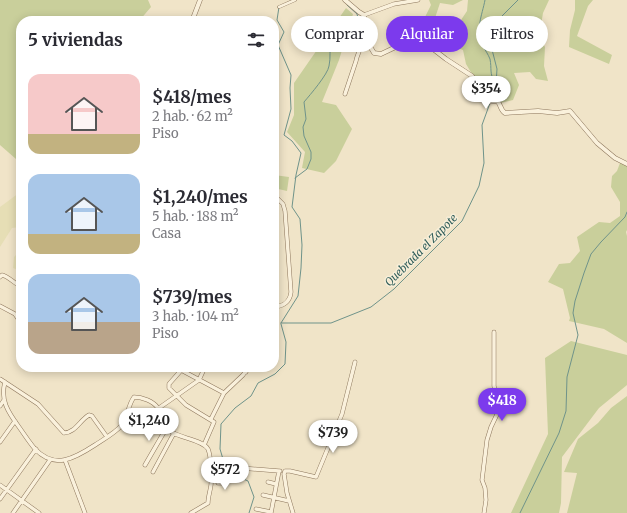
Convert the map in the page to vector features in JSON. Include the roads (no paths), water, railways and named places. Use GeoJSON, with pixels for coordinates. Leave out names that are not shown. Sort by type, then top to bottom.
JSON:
{"type":"FeatureCollection","features":[{"type":"Feature","properties":{"kind":"street"},"geometry":{"type":"LineString","coordinates":[[194,16],[200,0]]}},
{"type":"Feature","properties":{"kind":"street"},"geometry":{"type":"LineString","coordinates":[[279,7],[295,0]]}},
{"type":"Feature","properties":{"kind":"street"},"geometry":{"type":"LineString","coordinates":[[345,0],[364,15],[394,4],[418,0]]}},
{"type":"Feature","properties":{"kind":"street"},"geometry":{"type":"LineString","coordinates":[[375,52],[381,54],[400,45],[420,42],[425,43],[455,66],[472,76],[481,99],[485,102],[496,100],[500,103],[502,112],[505,113],[538,111],[557,113],[570,111],[597,143],[615,158],[627,164]]}},
{"type":"Feature","properties":{"kind":"street"},"geometry":{"type":"LineString","coordinates":[[345,94],[358,52]]}},
{"type":"Feature","properties":{"kind":"street"},"geometry":{"type":"LineString","coordinates":[[279,200],[283,204],[285,211],[292,292],[287,304],[279,307]]}},
{"type":"Feature","properties":{"kind":"street"},"geometry":{"type":"LineString","coordinates":[[0,277],[5,275],[16,284]]}},
{"type":"Feature","properties":{"kind":"street"},"geometry":{"type":"LineString","coordinates":[[0,306],[16,316]]}},
{"type":"Feature","properties":{"kind":"street"},"geometry":{"type":"LineString","coordinates":[[484,513],[486,500],[485,488],[482,480],[487,440],[500,408],[494,386],[494,332]]}},
{"type":"Feature","properties":{"kind":"street"},"geometry":{"type":"LineString","coordinates":[[211,470],[214,470],[218,483],[222,484],[227,481],[220,471],[225,466],[230,464],[241,468],[290,471],[316,477],[342,414],[355,362]]}},
{"type":"Feature","properties":{"kind":"street"},"geometry":{"type":"LineString","coordinates":[[180,372],[169,384],[169,388],[186,405],[214,422],[204,445]]}},
{"type":"Feature","properties":{"kind":"street"},"geometry":{"type":"LineString","coordinates":[[187,372],[224,393]]}},
{"type":"Feature","properties":{"kind":"street"},"geometry":{"type":"LineString","coordinates":[[159,408],[199,380],[203,372]]}},
{"type":"Feature","properties":{"kind":"street"},"geometry":{"type":"LineString","coordinates":[[211,419],[224,393],[246,372]]}},
{"type":"Feature","properties":{"kind":"street"},"geometry":{"type":"LineString","coordinates":[[0,379],[38,404],[64,433],[73,430],[89,415],[92,416],[107,437]]}},
{"type":"Feature","properties":{"kind":"street"},"geometry":{"type":"LineString","coordinates":[[5,382],[2,394],[14,421],[36,449],[50,460],[71,459],[84,453],[107,437],[123,423],[134,397],[140,397],[151,402],[159,408],[166,427],[174,433],[204,445],[208,450],[211,470],[211,485],[208,496],[208,504],[191,513]]}},
{"type":"Feature","properties":{"kind":"street"},"geometry":{"type":"LineString","coordinates":[[0,406],[4,400]]}},
{"type":"Feature","properties":{"kind":"street"},"geometry":{"type":"LineString","coordinates":[[0,442],[14,421]]}},
{"type":"Feature","properties":{"kind":"street"},"geometry":{"type":"LineString","coordinates":[[145,465],[166,427]]}},
{"type":"Feature","properties":{"kind":"street"},"geometry":{"type":"LineString","coordinates":[[152,472],[174,433]]}},
{"type":"Feature","properties":{"kind":"street"},"geometry":{"type":"LineString","coordinates":[[0,499],[36,449]]}},
{"type":"Feature","properties":{"kind":"street"},"geometry":{"type":"LineString","coordinates":[[13,513],[50,460]]}},
{"type":"Feature","properties":{"kind":"street"},"geometry":{"type":"LineString","coordinates":[[65,460],[85,513]]}},
{"type":"Feature","properties":{"kind":"street"},"geometry":{"type":"LineString","coordinates":[[256,509],[271,512],[279,471]]}},
{"type":"Feature","properties":{"kind":"street"},"geometry":{"type":"LineString","coordinates":[[285,471],[284,474],[289,501],[293,513]]}},
{"type":"Feature","properties":{"kind":"street"},"geometry":{"type":"LineString","coordinates":[[268,482],[276,484]]}},
{"type":"Feature","properties":{"kind":"street"},"geometry":{"type":"LineString","coordinates":[[0,486],[38,513]]}},
{"type":"Feature","properties":{"kind":"street"},"geometry":{"type":"LineString","coordinates":[[263,495],[289,501]]}},
{"type":"Feature","properties":{"kind":"waterway"},"geometry":{"type":"LineString","coordinates":[[485,0],[479,28],[483,46],[490,59],[491,74],[495,83]]}},
{"type":"Feature","properties":{"kind":"waterway","name":"Quebrada el Zapote"},"geometry":{"type":"LineString","coordinates":[[491,100],[496,84],[497,69],[489,38],[493,25],[518,0]]}},
{"type":"Feature","properties":{"kind":"waterway"},"geometry":{"type":"LineString","coordinates":[[295,178],[307,169],[311,159],[311,152],[304,136],[303,127],[306,119],[304,102],[328,70],[330,63],[331,41],[338,35],[347,32],[358,18],[357,14],[347,5]]}},
{"type":"Feature","properties":{"kind":"waterway"},"geometry":{"type":"LineString","coordinates":[[278,16],[279,7]]}},
{"type":"Feature","properties":{"kind":"waterway"},"geometry":{"type":"LineString","coordinates":[[279,23],[284,32],[279,43]]}},
{"type":"Feature","properties":{"kind":"waterway"},"geometry":{"type":"LineString","coordinates":[[279,47],[291,75],[291,109],[284,135],[292,141],[301,153],[296,175],[292,207],[300,219],[302,245],[298,296],[281,323]]}},
{"type":"Feature","properties":{"kind":"waterway","name":"Quebrada el Zapote"},"geometry":{"type":"LineString","coordinates":[[281,323],[331,323],[371,307],[394,289],[462,221],[479,186],[484,163],[482,125],[490,103]]}},
{"type":"Feature","properties":{"kind":"waterway"},"geometry":{"type":"LineString","coordinates":[[520,513],[559,433],[566,411],[567,377],[578,335],[573,313],[575,301],[584,273],[591,254],[625,217],[627,212]]}},
{"type":"Feature","properties":{"kind":"waterway"},"geometry":{"type":"LineString","coordinates":[[279,370],[285,364],[286,342],[281,324]]}},
{"type":"Feature","properties":{"kind":"waterway"},"geometry":{"type":"LineString","coordinates":[[249,513],[254,497],[248,481],[232,474],[225,466],[220,449],[221,424],[235,408],[251,396],[258,383],[277,372]]}}]}
